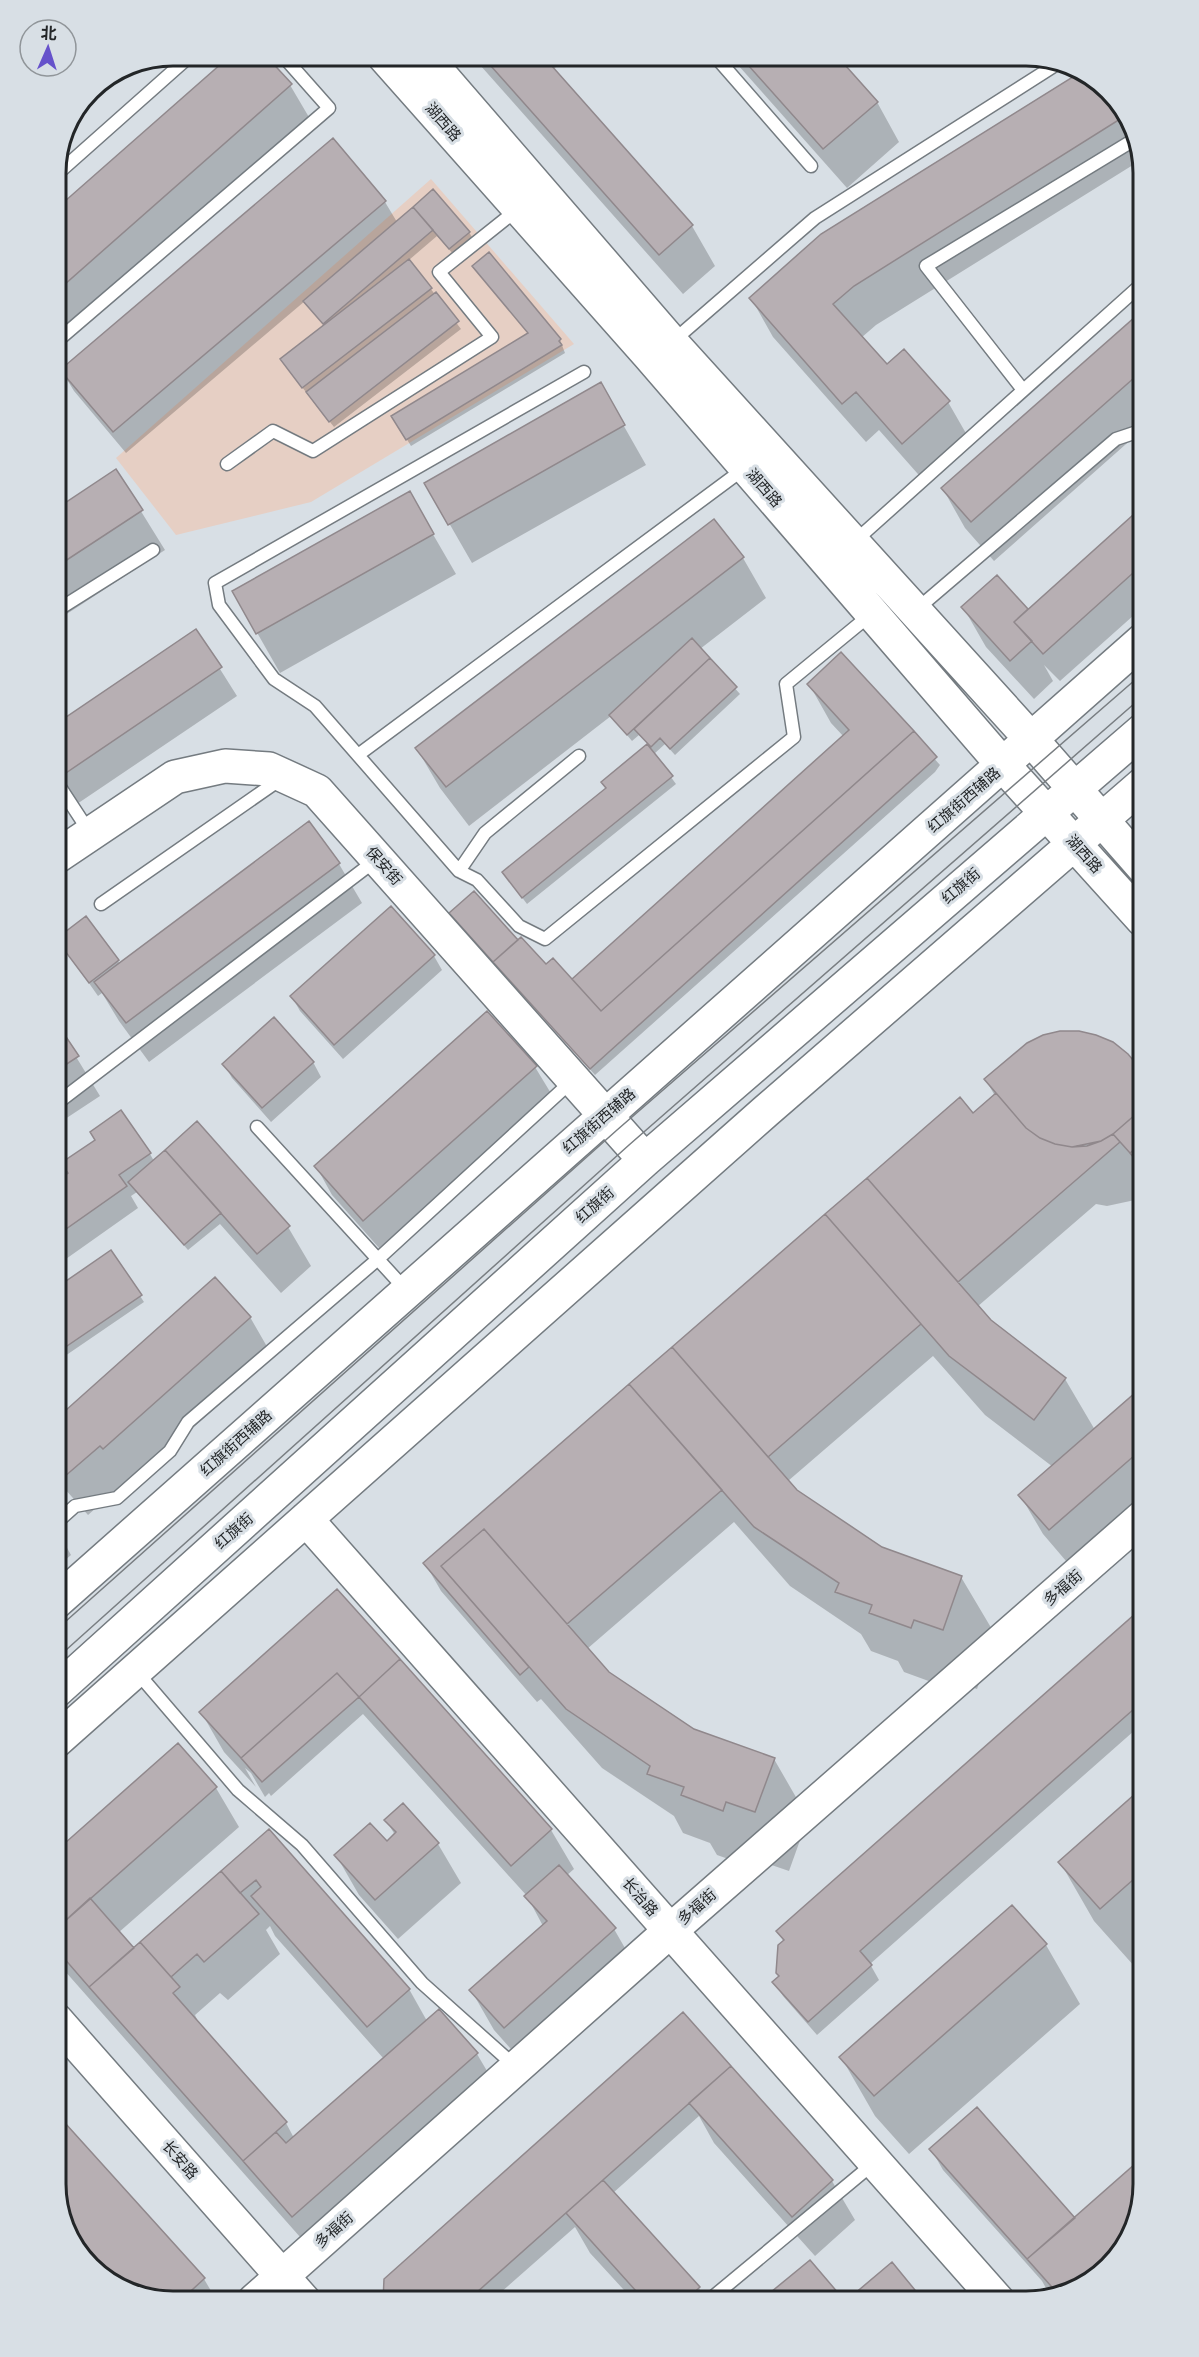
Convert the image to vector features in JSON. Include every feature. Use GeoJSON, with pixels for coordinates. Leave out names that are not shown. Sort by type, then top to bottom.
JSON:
{"type":"FeatureCollection","features":[{"type":"Feature","properties":{"kind":"main road","name":"湖西路"},"geometry":{"type":"LineString","coordinates":[[393,66],[746,467],[1004,765],[1133,909]]}},
{"type":"Feature","properties":{"kind":"main road","name":"湖西路"},"geometry":{"type":"LineString","coordinates":[[433,66],[672,343],[1031,739],[1133,856]]}},
{"type":"Feature","properties":{"kind":"main road","name":"红旗街西辅路"},"geometry":{"type":"LineString","coordinates":[[66,1593],[1133,649]]}},
{"type":"Feature","properties":{"kind":"main road","name":"红旗街"},"geometry":{"type":"LineString","coordinates":[[66,1682],[645,1160],[1133,739]]}},
{"type":"Feature","properties":{"kind":"main road","name":"保安街"},"geometry":{"type":"LineString","coordinates":[[66,850],[175,777],[225,766],[269,768],[317,791],[645,1160]]}},
{"type":"Feature","properties":{"kind":"main road"},"geometry":{"type":"LineString","coordinates":[[66,1732],[766,1111],[1133,793]]}},
{"type":"Feature","properties":{"kind":"main road","name":"长治路"},"geometry":{"type":"LineString","coordinates":[[306,1519],[989,2291]]}},
{"type":"Feature","properties":{"kind":"main road","name":"多福街"},"geometry":{"type":"LineString","coordinates":[[266,2291],[670,1931],[1133,1526]]}},
{"type":"Feature","properties":{"kind":"main road","name":"长安路"},"geometry":{"type":"LineString","coordinates":[[66,2031],[295,2291]]}},
{"type":"Feature","properties":{"kind":"lane"},"geometry":{"type":"LineString","coordinates":[[66,166],[179,66]]}},
{"type":"Feature","properties":{"kind":"lane"},"geometry":{"type":"LineString","coordinates":[[66,333],[329,108],[292,66]]}},
{"type":"Feature","properties":{"kind":"lane"},"geometry":{"type":"LineString","coordinates":[[724,66],[811,166]]}},
{"type":"Feature","properties":{"kind":"lane"},"geometry":{"type":"LineString","coordinates":[[672,343],[815,218],[1050,69]]}},
{"type":"Feature","properties":{"kind":"lane"},"geometry":{"type":"LineString","coordinates":[[1023,390],[926,266],[1128,143]]}},
{"type":"Feature","properties":{"kind":"lane"},"geometry":{"type":"LineString","coordinates":[[227,464],[273,431],[313,451],[492,337],[439,272],[519,208]]}},
{"type":"Feature","properties":{"kind":"lane"},"geometry":{"type":"LineString","coordinates":[[853,543],[1133,292]]}},
{"type":"Feature","properties":{"kind":"lane"},"geometry":{"type":"LineString","coordinates":[[584,372],[215,583],[219,605],[274,679],[315,706],[459,871],[477,880],[519,926],[545,939],[794,736],[786,684],[872,613]]}},
{"type":"Feature","properties":{"kind":"lane"},"geometry":{"type":"LineString","coordinates":[[915,611],[1116,440],[1133,434]]}},
{"type":"Feature","properties":{"kind":"lane"},"geometry":{"type":"LineString","coordinates":[[358,755],[746,467]]}},
{"type":"Feature","properties":{"kind":"lane"},"geometry":{"type":"LineString","coordinates":[[66,605],[153,550]]}},
{"type":"Feature","properties":{"kind":"lane"},"geometry":{"type":"LineString","coordinates":[[459,871],[484,833],[579,756]]}},
{"type":"Feature","properties":{"kind":"lane"},"geometry":{"type":"LineString","coordinates":[[101,904],[285,776]]}},
{"type":"Feature","properties":{"kind":"lane"},"geometry":{"type":"LineString","coordinates":[[66,797],[91,834]]}},
{"type":"Feature","properties":{"kind":"lane"},"geometry":{"type":"LineString","coordinates":[[66,1096],[377,859]]}},
{"type":"Feature","properties":{"kind":"lane"},"geometry":{"type":"LineString","coordinates":[[66,1514],[75,1506],[117,1498],[170,1451],[188,1422],[378,1259],[573,1080]]}},
{"type":"Feature","properties":{"kind":"lane"},"geometry":{"type":"LineString","coordinates":[[257,1126],[407,1291]]}},
{"type":"Feature","properties":{"kind":"lane"},"geometry":{"type":"LineString","coordinates":[[135,1670],[238,1790],[302,1845],[423,1983],[517,2068]]}},
{"type":"Feature","properties":{"kind":"lane"},"geometry":{"type":"LineString","coordinates":[[720,2291],[875,2163]]}},
{"type":"Feature","properties":{"kind":"shaded area"},"geometry":{"type":"Polygon","coordinates":[[[431,179],[574,344],[311,502],[176,535],[116,458],[431,179]]]}},
{"type":"Feature","properties":{"kind":"building"},"geometry":{"type":"Polygon","coordinates":[[[219,66],[275,66],[292,84],[66,283],[66,200],[219,66]]]}},
{"type":"Feature","properties":{"kind":"building"},"geometry":{"type":"Polygon","coordinates":[[[491,66],[552,66],[693,225],[659,255],[491,66]]]}},
{"type":"Feature","properties":{"kind":"building"},"geometry":{"type":"Polygon","coordinates":[[[749,66],[846,66],[878,102],[823,149],[749,66]]]}},
{"type":"Feature","properties":{"kind":"building"},"geometry":{"type":"Polygon","coordinates":[[[1073,77],[1102,97],[1119,120],[854,286],[833,304],[887,364],[904,349],[950,401],[902,444],[856,392],[842,404],[749,298],[821,234],[1073,77]]]}},
{"type":"Feature","properties":{"kind":"building"},"geometry":{"type":"Polygon","coordinates":[[[333,138],[386,201],[113,432],[66,377],[66,365],[333,138]]]}},
{"type":"Feature","properties":{"kind":"building"},"geometry":{"type":"Polygon","coordinates":[[[433,189],[470,232],[449,249],[413,207],[433,189]]]}},
{"type":"Feature","properties":{"kind":"building"},"geometry":{"type":"Polygon","coordinates":[[[413,207],[433,230],[323,324],[303,301],[413,207]]]}},
{"type":"Feature","properties":{"kind":"building"},"geometry":{"type":"Polygon","coordinates":[[[489,252],[561,339],[559,341],[562,345],[406,440],[391,416],[528,333],[472,266],[489,252]]]}},
{"type":"Feature","properties":{"kind":"building"},"geometry":{"type":"Polygon","coordinates":[[[409,259],[432,288],[302,388],[280,359],[409,259]]]}},
{"type":"Feature","properties":{"kind":"building"},"geometry":{"type":"Polygon","coordinates":[[[436,292],[459,321],[329,422],[306,392],[436,292]]]}},
{"type":"Feature","properties":{"kind":"building"},"geometry":{"type":"Polygon","coordinates":[[[1133,319],[1133,379],[971,522],[941,488],[1133,319]]]}},
{"type":"Feature","properties":{"kind":"building"},"geometry":{"type":"Polygon","coordinates":[[[601,382],[625,425],[448,525],[424,483],[601,382]]]}},
{"type":"Feature","properties":{"kind":"building"},"geometry":{"type":"Polygon","coordinates":[[[116,469],[143,510],[66,560],[66,502],[116,469]]]}},
{"type":"Feature","properties":{"kind":"building"},"geometry":{"type":"Polygon","coordinates":[[[410,491],[434,534],[256,634],[232,591],[410,491]]]}},
{"type":"Feature","properties":{"kind":"building"},"geometry":{"type":"Polygon","coordinates":[[[1133,515],[1133,573],[1043,654],[1014,622],[1133,515]]]}},
{"type":"Feature","properties":{"kind":"building"},"geometry":{"type":"Polygon","coordinates":[[[714,519],[744,557],[446,787],[415,748],[714,519]]]}},
{"type":"Feature","properties":{"kind":"building"},"geometry":{"type":"Polygon","coordinates":[[[997,575],[1028,609],[1014,622],[1032,641],[1010,661],[961,607],[997,575]]]}},
{"type":"Feature","properties":{"kind":"building"},"geometry":{"type":"Polygon","coordinates":[[[196,629],[222,667],[66,773],[66,717],[196,629]]]}},
{"type":"Feature","properties":{"kind":"building"},"geometry":{"type":"Polygon","coordinates":[[[692,638],[710,658],[627,735],[609,715],[692,638]]]}},
{"type":"Feature","properties":{"kind":"building"},"geometry":{"type":"Polygon","coordinates":[[[841,652],[914,731],[601,1011],[572,979],[849,730],[807,684],[841,652]]]}},
{"type":"Feature","properties":{"kind":"building"},"geometry":{"type":"Polygon","coordinates":[[[710,658],[737,687],[670,749],[660,738],[651,747],[634,729],[710,658]]]}},
{"type":"Feature","properties":{"kind":"building"},"geometry":{"type":"Polygon","coordinates":[[[914,731],[937,757],[590,1069],[493,962],[521,937],[546,964],[553,958],[601,1011],[914,731]]]}},
{"type":"Feature","properties":{"kind":"building"},"geometry":{"type":"Polygon","coordinates":[[[647,744],[673,776],[522,898],[502,872],[606,788],[601,782],[647,744]]]}},
{"type":"Feature","properties":{"kind":"building"},"geometry":{"type":"Polygon","coordinates":[[[309,821],[340,863],[126,1023],[94,982],[309,821]]]}},
{"type":"Feature","properties":{"kind":"building"},"geometry":{"type":"Polygon","coordinates":[[[474,891],[518,940],[493,962],[449,913],[474,891]]]}},
{"type":"Feature","properties":{"kind":"building"},"geometry":{"type":"Polygon","coordinates":[[[391,906],[435,955],[334,1045],[290,996],[391,906]]]}},
{"type":"Feature","properties":{"kind":"building"},"geometry":{"type":"Polygon","coordinates":[[[86,916],[119,960],[89,983],[66,952],[66,931],[86,916]]]}},
{"type":"Feature","properties":{"kind":"building"},"geometry":{"type":"Polygon","coordinates":[[[487,1011],[537,1066],[363,1221],[314,1166],[487,1011]]]}},
{"type":"Feature","properties":{"kind":"building"},"geometry":{"type":"Polygon","coordinates":[[[274,1017],[314,1062],[262,1108],[222,1064],[274,1017]]]}},
{"type":"Feature","properties":{"kind":"building"},"geometry":{"type":"Polygon","coordinates":[[[1060,1031],[1079,1031],[1113,1042],[1128,1054],[1133,1060],[1133,1117],[1101,1141],[1072,1147],[1040,1138],[1026,1128],[984,1079],[1027,1043],[1043,1035],[1060,1031]]]}},
{"type":"Feature","properties":{"kind":"building"},"geometry":{"type":"Polygon","coordinates":[[[66,1037],[79,1056],[66,1064],[66,1037]]]}},
{"type":"Feature","properties":{"kind":"building"},"geometry":{"type":"Polygon","coordinates":[[[996,1093],[1026,1128],[1040,1138],[1055,1144],[1072,1147],[1087,1146],[1113,1134],[1120,1142],[958,1282],[867,1178],[960,1097],[973,1113],[996,1093]]]}},
{"type":"Feature","properties":{"kind":"building"},"geometry":{"type":"Polygon","coordinates":[[[121,1110],[151,1153],[119,1175],[127,1186],[66,1229],[66,1174],[68,1173],[66,1160],[95,1140],[90,1132],[121,1110]]]}},
{"type":"Feature","properties":{"kind":"building"},"geometry":{"type":"Polygon","coordinates":[[[1133,1117],[1133,1150],[1130,1153],[1113,1134],[1133,1117]]]}},
{"type":"Feature","properties":{"kind":"building"},"geometry":{"type":"Polygon","coordinates":[[[197,1121],[290,1226],[257,1254],[165,1150],[197,1121]]]}},
{"type":"Feature","properties":{"kind":"building"},"geometry":{"type":"Polygon","coordinates":[[[165,1150],[221,1213],[184,1245],[128,1182],[165,1150]]]}},
{"type":"Feature","properties":{"kind":"building"},"geometry":{"type":"Polygon","coordinates":[[[867,1178],[991,1320],[1066,1378],[1034,1420],[949,1356],[825,1214],[867,1178]]]}},
{"type":"Feature","properties":{"kind":"building"},"geometry":{"type":"Polygon","coordinates":[[[825,1214],[921,1324],[768,1457],[672,1347],[825,1214]]]}},
{"type":"Feature","properties":{"kind":"building"},"geometry":{"type":"Polygon","coordinates":[[[111,1250],[142,1295],[66,1347],[66,1281],[111,1250]]]}},
{"type":"Feature","properties":{"kind":"building"},"geometry":{"type":"Polygon","coordinates":[[[215,1277],[251,1317],[103,1449],[100,1446],[66,1475],[66,1410],[215,1277]]]}},
{"type":"Feature","properties":{"kind":"building"},"geometry":{"type":"Polygon","coordinates":[[[672,1347],[797,1490],[882,1547],[962,1576],[943,1630],[914,1620],[911,1628],[869,1613],[872,1605],[835,1592],[839,1583],[754,1527],[629,1384],[672,1347]]]}},
{"type":"Feature","properties":{"kind":"building"},"geometry":{"type":"Polygon","coordinates":[[[629,1384],[722,1490],[567,1624],[484,1529],[441,1566],[529,1667],[520,1675],[423,1563],[629,1384]]]}},
{"type":"Feature","properties":{"kind":"building"},"geometry":{"type":"Polygon","coordinates":[[[1133,1395],[1133,1457],[1049,1530],[1018,1495],[1133,1395]]]}},
{"type":"Feature","properties":{"kind":"building"},"geometry":{"type":"Polygon","coordinates":[[[484,1529],[609,1672],[694,1729],[775,1758],[755,1812],[726,1802],[723,1811],[681,1795],[684,1787],[647,1774],[650,1766],[566,1709],[441,1566],[484,1529]]]}},
{"type":"Feature","properties":{"kind":"building"},"geometry":{"type":"Polygon","coordinates":[[[337,1589],[400,1659],[359,1697],[337,1673],[241,1758],[199,1712],[337,1589]]]}},
{"type":"Feature","properties":{"kind":"building"},"geometry":{"type":"Polygon","coordinates":[[[1133,1616],[1133,1710],[860,1951],[872,1965],[808,2022],[772,1982],[779,1976],[776,1973],[778,1945],[784,1940],[776,1931],[1133,1616]]]}},
{"type":"Feature","properties":{"kind":"building"},"geometry":{"type":"Polygon","coordinates":[[[400,1659],[552,1829],[511,1866],[359,1697],[400,1659]]]}},
{"type":"Feature","properties":{"kind":"building"},"geometry":{"type":"Polygon","coordinates":[[[337,1673],[359,1697],[262,1782],[241,1758],[337,1673]]]}},
{"type":"Feature","properties":{"kind":"building"},"geometry":{"type":"Polygon","coordinates":[[[178,1743],[217,1787],[66,1920],[66,1842],[178,1743]]]}},
{"type":"Feature","properties":{"kind":"building"},"geometry":{"type":"Polygon","coordinates":[[[1133,1796],[1133,1880],[1100,1909],[1058,1862],[1133,1796]]]}},
{"type":"Feature","properties":{"kind":"building"},"geometry":{"type":"Polygon","coordinates":[[[403,1803],[439,1843],[375,1900],[334,1855],[370,1823],[387,1841],[396,1832],[384,1820],[403,1803]]]}},
{"type":"Feature","properties":{"kind":"building"},"geometry":{"type":"Polygon","coordinates":[[[269,1829],[410,1989],[367,2027],[251,1896],[261,1887],[256,1880],[240,1893],[221,1871],[269,1829]]]}},
{"type":"Feature","properties":{"kind":"building"},"geometry":{"type":"Polygon","coordinates":[[[559,1865],[616,1928],[504,2028],[469,1990],[547,1921],[524,1896],[559,1865]]]}},
{"type":"Feature","properties":{"kind":"building"},"geometry":{"type":"Polygon","coordinates":[[[221,1871],[259,1914],[204,1962],[197,1954],[171,1977],[140,1942],[221,1871]]]}},
{"type":"Feature","properties":{"kind":"building"},"geometry":{"type":"Polygon","coordinates":[[[90,1898],[134,1948],[89,1987],[66,1961],[66,1920],[90,1898]]]}},
{"type":"Feature","properties":{"kind":"building"},"geometry":{"type":"Polygon","coordinates":[[[1012,1905],[1047,1944],[874,2096],[839,2057],[1012,1905]]]}},
{"type":"Feature","properties":{"kind":"building"},"geometry":{"type":"Polygon","coordinates":[[[140,1942],[180,1987],[173,1993],[287,2122],[243,2161],[89,1987],[140,1942]]]}},
{"type":"Feature","properties":{"kind":"building"},"geometry":{"type":"Polygon","coordinates":[[[439,2009],[478,2053],[292,2217],[243,2161],[276,2132],[286,2143],[439,2009]]]}},
{"type":"Feature","properties":{"kind":"building"},"geometry":{"type":"Polygon","coordinates":[[[683,2012],[731,2066],[478,2291],[383,2291],[384,2279],[683,2012]]]}},
{"type":"Feature","properties":{"kind":"building"},"geometry":{"type":"Polygon","coordinates":[[[731,2066],[833,2180],[792,2217],[689,2103],[731,2066]]]}},
{"type":"Feature","properties":{"kind":"building"},"geometry":{"type":"Polygon","coordinates":[[[977,2107],[1075,2218],[1027,2259],[929,2149],[977,2107]]]}},
{"type":"Feature","properties":{"kind":"building"},"geometry":{"type":"Polygon","coordinates":[[[66,2124],[205,2278],[191,2291],[152,2289],[119,2277],[97,2260],[80,2238],[68,2205],[66,2124]]]}},
{"type":"Feature","properties":{"kind":"building"},"geometry":{"type":"Polygon","coordinates":[[[1133,2166],[1132,2198],[1125,2225],[1119,2238],[1102,2260],[1080,2277],[1052,2287],[1027,2259],[1133,2166]]]}},
{"type":"Feature","properties":{"kind":"building"},"geometry":{"type":"Polygon","coordinates":[[[603,2180],[700,2287],[696,2291],[636,2291],[566,2213],[603,2180]]]}},
{"type":"Feature","properties":{"kind":"building"},"geometry":{"type":"Polygon","coordinates":[[[810,2260],[836,2291],[772,2291],[810,2260]]]}},
{"type":"Feature","properties":{"kind":"building"},"geometry":{"type":"Polygon","coordinates":[[[892,2262],[916,2291],[858,2291],[892,2262]]]}},
{"type":"Feature","properties":{"kind":"tram line"},"geometry":{"type":"LineString","coordinates":[[66,1621],[617,1130],[1133,682]]}},
{"type":"Feature","properties":{"kind":"tram line"},"geometry":{"type":"LineString","coordinates":[[66,1650],[629,1145],[1133,705]]}}]}
